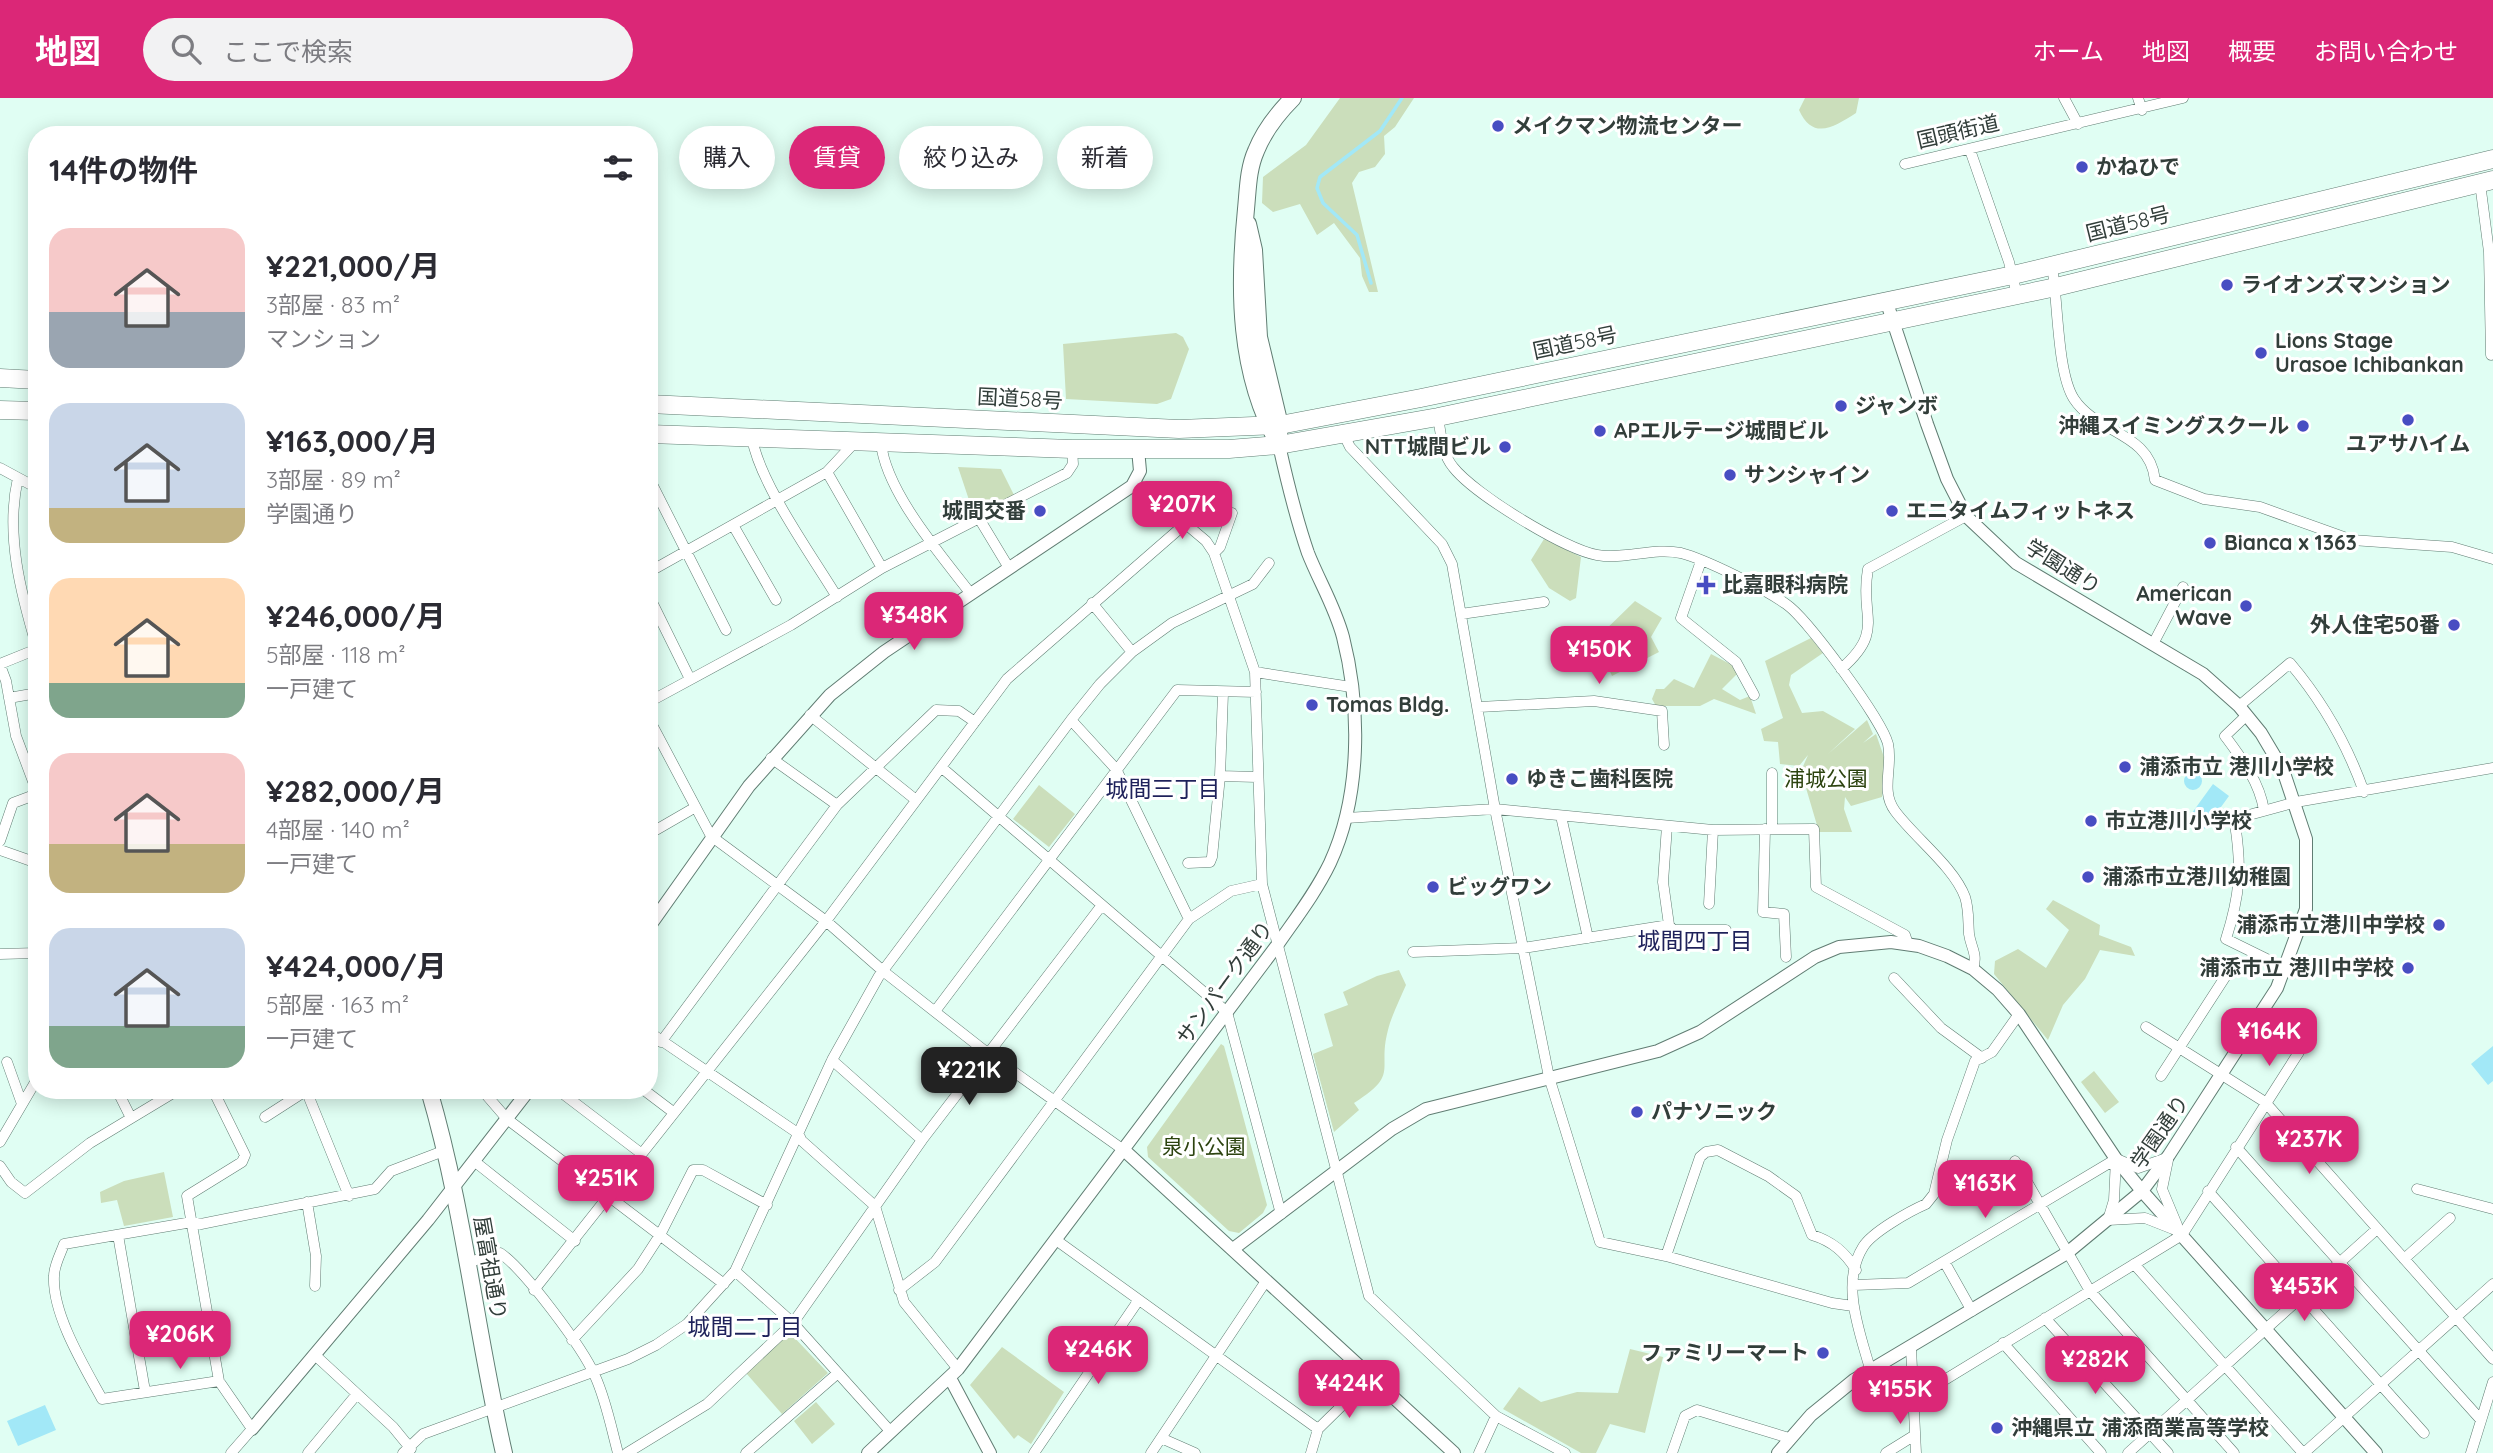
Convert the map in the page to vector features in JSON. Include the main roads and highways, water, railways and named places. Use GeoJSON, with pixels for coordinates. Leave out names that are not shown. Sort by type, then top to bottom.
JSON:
{"type":"FeatureCollection","features":[{"type":"Feature","properties":{"kind":"highway","name":"国道58号"},"geometry":{"type":"LineString","coordinates":[[658,404],[1153,428],[1274,425],[2013,275],[2493,159]]}},
{"type":"Feature","properties":{"kind":"highway","name":"国道58号"},"geometry":{"type":"LineString","coordinates":[[658,434],[1072,449],[1229,449],[1279,444],[1438,417],[2017,295],[2486,181]]}},
{"type":"Feature","properties":{"kind":"highway"},"geometry":{"type":"LineString","coordinates":[[0,378],[28,380]]}},
{"type":"Feature","properties":{"kind":"highway"},"geometry":{"type":"LineString","coordinates":[[0,410],[28,411]]}},
{"type":"Feature","properties":{"kind":"main road"},"geometry":{"type":"LineString","coordinates":[[1279,444],[1259,337],[1254,250],[1245,211],[1251,165],[1259,143],[1293,98]]}},
{"type":"Feature","properties":{"kind":"main road","name":"屋富祖通り"},"geometry":{"type":"LineString","coordinates":[[432,1099],[455,1185],[466,1263],[504,1453]]}},
{"type":"Feature","properties":{"kind":"water"},"geometry":{"type":"Polygon","coordinates":[[[2189,772],[2197,772],[2202,781],[2200,788],[2189,790],[2184,785],[2184,777],[2189,772]]]}},
{"type":"Feature","properties":{"kind":"water"},"geometry":{"type":"Polygon","coordinates":[[[2213,784],[2229,796],[2205,829],[2189,817],[2213,784]]]}},
{"type":"Feature","properties":{"kind":"water"},"geometry":{"type":"Polygon","coordinates":[[[2493,1046],[2493,1081],[2488,1085],[2471,1064],[2493,1046]]]}},
{"type":"Feature","properties":{"kind":"water"},"geometry":{"type":"Polygon","coordinates":[[[45,1405],[56,1430],[18,1446],[7,1421],[45,1405]]]}},
{"type":"Feature","properties":{"kind":"waterway"},"geometry":{"type":"LineString","coordinates":[[1371,283],[1357,235],[1323,203],[1317,188],[1320,177],[1380,131],[1402,98]]}},
{"type":"Feature","properties":{"kind":"place","name":"メイクマン物流センター"},"geometry":{"type":"Point","coordinates":[1498,126]}},
{"type":"Feature","properties":{"kind":"place","name":"かねひで"},"geometry":{"type":"Point","coordinates":[2082,167]}},
{"type":"Feature","properties":{"kind":"place","name":"ライオンズマンション"},"geometry":{"type":"Point","coordinates":[2227,285]}},
{"type":"Feature","properties":{"kind":"place","name":"Lions Stage Urasoe Ichibankan"},"geometry":{"type":"Point","coordinates":[2261,353]}},
{"type":"Feature","properties":{"kind":"place","name":"ジャンボ"},"geometry":{"type":"Point","coordinates":[1841,406]}},
{"type":"Feature","properties":{"kind":"place","name":"ユアサハイム"},"geometry":{"type":"Point","coordinates":[2408,420]}},
{"type":"Feature","properties":{"kind":"place","name":"沖縄スイミングスクール"},"geometry":{"type":"Point","coordinates":[2303,426]}},
{"type":"Feature","properties":{"kind":"place","name":"APエルテージ城間ビル"},"geometry":{"type":"Point","coordinates":[1600,431]}},
{"type":"Feature","properties":{"kind":"place","name":"NTT城間ビル"},"geometry":{"type":"Point","coordinates":[1505,447]}},
{"type":"Feature","properties":{"kind":"place","name":"サンシャイン"},"geometry":{"type":"Point","coordinates":[1730,475]}},
{"type":"Feature","properties":{"kind":"place","name":"城間交番"},"geometry":{"type":"Point","coordinates":[1040,511]}},
{"type":"Feature","properties":{"kind":"place","name":"エニタイムフィットネス"},"geometry":{"type":"Point","coordinates":[1892,511]}},
{"type":"Feature","properties":{"kind":"place","name":"Bianca x 1363"},"geometry":{"type":"Point","coordinates":[2210,543]}},
{"type":"Feature","properties":{"kind":"place","name":"比嘉眼科病院"},"geometry":{"type":"Point","coordinates":[1706,585]}},
{"type":"Feature","properties":{"kind":"place","name":"American Wave"},"geometry":{"type":"Point","coordinates":[2246,606]}},
{"type":"Feature","properties":{"kind":"place","name":"外人住宅50番"},"geometry":{"type":"Point","coordinates":[2454,625]}},
{"type":"Feature","properties":{"kind":"place","name":"Tomas Bldg."},"geometry":{"type":"Point","coordinates":[1312,705]}},
{"type":"Feature","properties":{"kind":"place","name":"浦添市立 港川小学校"},"geometry":{"type":"Point","coordinates":[2125,767]}},
{"type":"Feature","properties":{"kind":"place","name":"ゆきこ歯科医院"},"geometry":{"type":"Point","coordinates":[1512,779]}},
{"type":"Feature","properties":{"kind":"place","name":"市立港川小学校"},"geometry":{"type":"Point","coordinates":[2091,821]}},
{"type":"Feature","properties":{"kind":"place","name":"浦添市立港川幼稚園"},"geometry":{"type":"Point","coordinates":[2088,877]}},
{"type":"Feature","properties":{"kind":"place","name":"ビッグワン"},"geometry":{"type":"Point","coordinates":[1433,887]}},
{"type":"Feature","properties":{"kind":"place","name":"浦添市立港川中学校"},"geometry":{"type":"Point","coordinates":[2439,925]}},
{"type":"Feature","properties":{"kind":"place","name":"浦添市立 港川中学校"},"geometry":{"type":"Point","coordinates":[2408,968]}},
{"type":"Feature","properties":{"kind":"place","name":"パナソニック"},"geometry":{"type":"Point","coordinates":[1637,1112]}},
{"type":"Feature","properties":{"kind":"place","name":"ファミリーマート"},"geometry":{"type":"Point","coordinates":[1823,1353]}},
{"type":"Feature","properties":{"kind":"place","name":"沖縄県立 浦添商業高等学校"},"geometry":{"type":"Point","coordinates":[1997,1428]}},
{"type":"Feature","properties":{"kind":"district","name":"城間三丁目"},"geometry":{"type":"Point","coordinates":[1163,789]}},
{"type":"Feature","properties":{"kind":"district","name":"城間四丁目"},"geometry":{"type":"Point","coordinates":[1695,941]}},
{"type":"Feature","properties":{"kind":"district","name":"城間二丁目"},"geometry":{"type":"Point","coordinates":[745,1327]}},
{"type":"Feature","properties":{"kind":"park label","name":"浦城公園"},"geometry":{"type":"Point","coordinates":[1826,779]}},
{"type":"Feature","properties":{"kind":"park label","name":"泉小公園"},"geometry":{"type":"Point","coordinates":[1204,1147]}}]}
